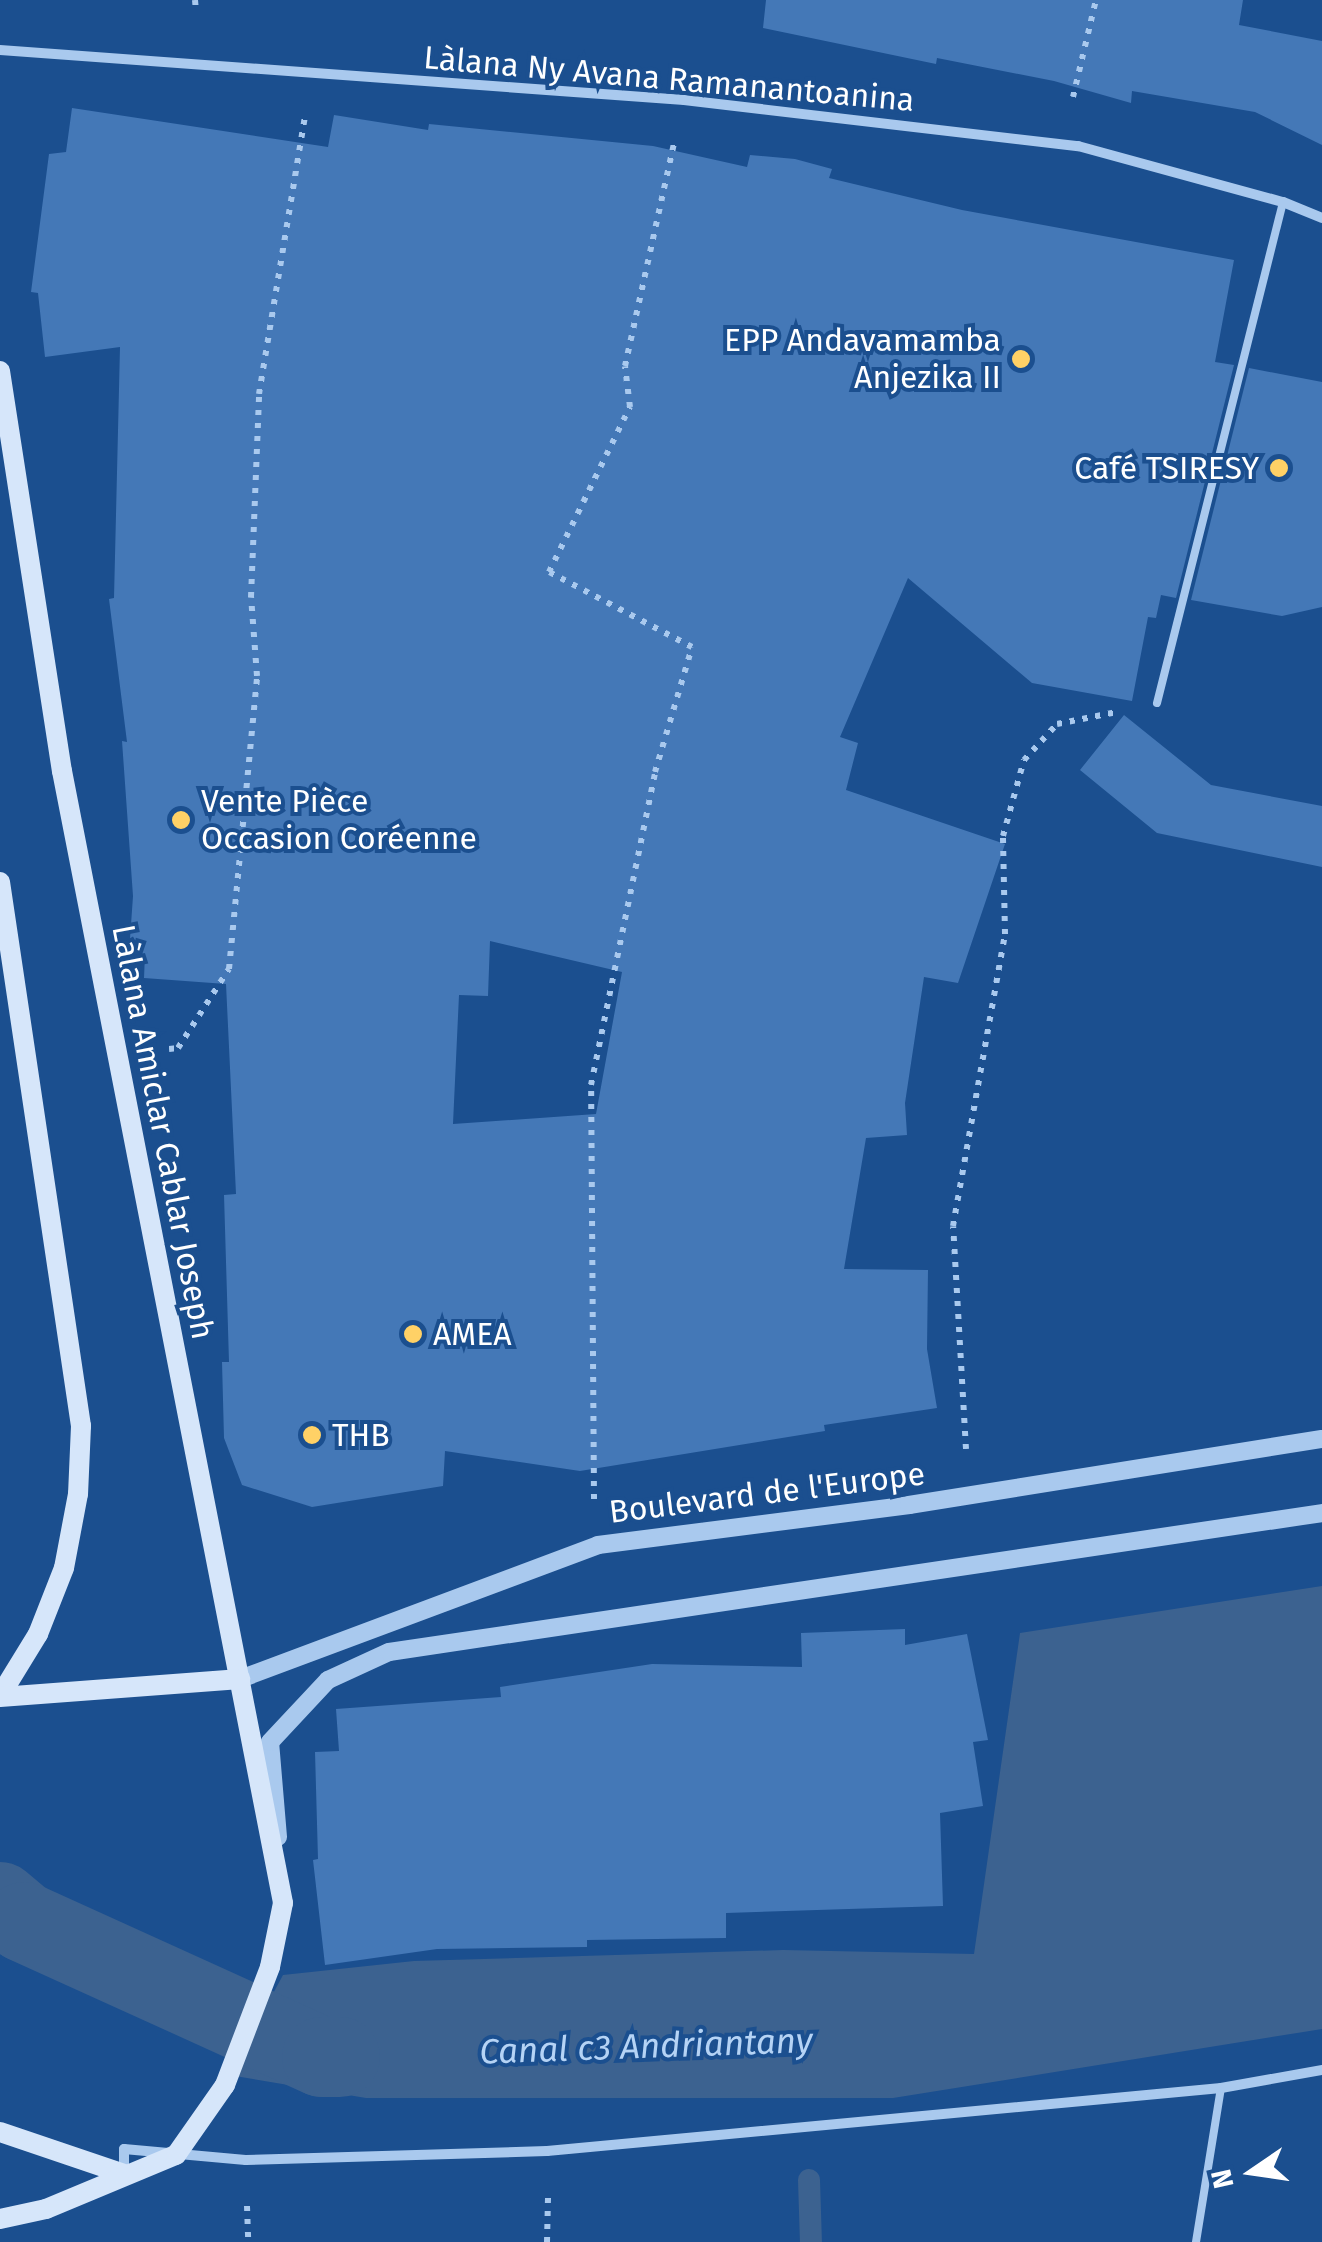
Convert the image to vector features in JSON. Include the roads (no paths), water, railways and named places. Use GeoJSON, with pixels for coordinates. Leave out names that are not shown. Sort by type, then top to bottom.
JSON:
{"type":"FeatureCollection","features":[{"type":"Feature","properties":{"kind":"main road","name":"Làlana Amiclar Cablar Joseph"},"geometry":{"type":"LineString","coordinates":[[0,371],[62,771],[282,1902]]}},
{"type":"Feature","properties":{"kind":"main road"},"geometry":{"type":"LineString","coordinates":[[0,882],[81,1426],[78,1494],[64,1568],[38,1634],[0,1696]]}},
{"type":"Feature","properties":{"kind":"main road"},"geometry":{"type":"LineString","coordinates":[[0,1696],[240,1680]]}},
{"type":"Feature","properties":{"kind":"main road"},"geometry":{"type":"LineString","coordinates":[[0,2219],[46,2209],[176,2155],[225,2085],[270,1967],[282,1902]]}},
{"type":"Feature","properties":{"kind":"main road"},"geometry":{"type":"LineString","coordinates":[[0,2132],[124,2174]]}},
{"type":"Feature","properties":{"kind":"street","name":"Làlana Ny Avana Ramanantoanina"},"geometry":{"type":"LineString","coordinates":[[0,50],[684,100],[1078,146],[1283,202],[1322,218]]}},
{"type":"Feature","properties":{"kind":"street","name":"Boulevard de l'Europe"},"geometry":{"type":"LineString","coordinates":[[240,1680],[598,1545],[924,1503],[1322,1439]]}},
{"type":"Feature","properties":{"kind":"street"},"geometry":{"type":"LineString","coordinates":[[282,1902],[270,1742],[328,1680],[389,1652],[1322,1513]]}},
{"type":"Feature","properties":{"kind":"street"},"geometry":{"type":"LineString","coordinates":[[124,2174],[124,2149],[246,2160],[547,2151],[1220,2088],[1322,2070]]}},
{"type":"Feature","properties":{"kind":"lane"},"geometry":{"type":"LineString","coordinates":[[1157,703],[1283,202]]}},
{"type":"Feature","properties":{"kind":"lane"},"geometry":{"type":"LineString","coordinates":[[1196,2242],[1220,2088]]}},
{"type":"Feature","properties":{"kind":"water"},"geometry":{"type":"Polygon","coordinates":[[[1322,1586],[1322,2029],[893,2098],[366,2098],[229,2075],[283,1975],[414,1961],[783,1950],[974,1954],[1020,1633],[1322,1586]]]}},
{"type":"Feature","properties":{"kind":"waterway","name":"Canal c3 Andriantany"},"geometry":{"type":"LineString","coordinates":[[0,1902],[24,1922],[322,2057],[340,2057]]}},
{"type":"Feature","properties":{"kind":"waterway"},"geometry":{"type":"LineString","coordinates":[[809,2180],[811,2242]]}},
{"type":"Feature","properties":{"kind":"place","name":"EPP Andavamamba Anjezika II"},"geometry":{"type":"Point","coordinates":[1021,359]}},
{"type":"Feature","properties":{"kind":"place","name":"Café TSIRESY"},"geometry":{"type":"Point","coordinates":[1279,468]}},
{"type":"Feature","properties":{"kind":"place","name":"Vente Pièce Occasion Coréenne"},"geometry":{"type":"Point","coordinates":[181,820]}},
{"type":"Feature","properties":{"kind":"place","name":"AMEA"},"geometry":{"type":"Point","coordinates":[413,1334]}},
{"type":"Feature","properties":{"kind":"place","name":"THB"},"geometry":{"type":"Point","coordinates":[312,1435]}}]}
